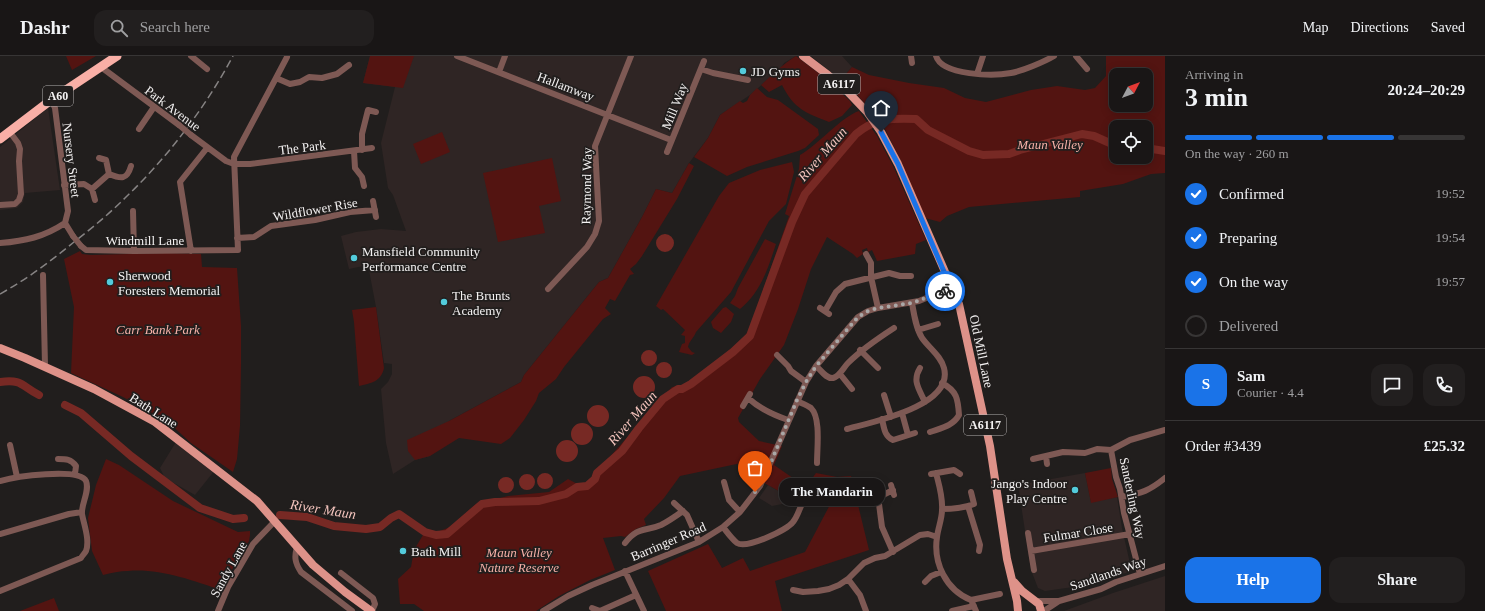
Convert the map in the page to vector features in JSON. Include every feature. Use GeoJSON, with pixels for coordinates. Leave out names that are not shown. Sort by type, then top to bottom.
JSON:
{"type":"FeatureCollection","features":[{"type":"Feature","properties":{"kind":"highway","name":"A60"},"geometry":{"type":"LineString","coordinates":[[0,139],[51,100],[117,56]]}},
{"type":"Feature","properties":{"kind":"main road","name":"Old Mill Lane"},"geometry":{"type":"LineString","coordinates":[[803,56],[847,91],[879,128],[898,164],[958,304],[990,446],[1007,559],[1018,610]]}},
{"type":"Feature","properties":{"kind":"main road","name":"Bath Lane"},"geometry":{"type":"LineString","coordinates":[[0,348],[45,366],[94,389],[155,422],[257,501],[313,565],[345,592],[372,611]]}},
{"type":"Feature","properties":{"kind":"main road","name":"Old Mill Lane"},"geometry":{"type":"LineString","coordinates":[[1012,580],[1022,592],[1034,600],[1040,607],[1041,611]]}},
{"type":"Feature","properties":{"kind":"main road","name":"Old Mill Lane"},"geometry":{"type":"LineString","coordinates":[[1018,610],[1022,601],[1034,600]]}},
{"type":"Feature","properties":{"kind":"street"},"geometry":{"type":"LineString","coordinates":[[191,56],[207,68]]}},
{"type":"Feature","properties":{"kind":"street"},"geometry":{"type":"LineString","coordinates":[[198,62],[203,56]]}},
{"type":"Feature","properties":{"kind":"street","name":"Hallamway"},"geometry":{"type":"LineString","coordinates":[[457,56],[608,114],[631,56]]}},
{"type":"Feature","properties":{"kind":"street"},"geometry":{"type":"LineString","coordinates":[[499,72],[505,56]]}},
{"type":"Feature","properties":{"kind":"street"},"geometry":{"type":"LineString","coordinates":[[911,56],[912,63]]}},
{"type":"Feature","properties":{"kind":"street"},"geometry":{"type":"LineString","coordinates":[[936,56],[937,59],[951,69],[977,74],[1012,73],[1052,56]]}},
{"type":"Feature","properties":{"kind":"street"},"geometry":{"type":"LineString","coordinates":[[977,74],[983,56]]}},
{"type":"Feature","properties":{"kind":"street"},"geometry":{"type":"LineString","coordinates":[[1076,56],[1087,69]]}},
{"type":"Feature","properties":{"kind":"street"},"geometry":{"type":"LineString","coordinates":[[237,238],[234,156],[287,57]]}},
{"type":"Feature","properties":{"kind":"street","name":"Mill Way"},"geometry":{"type":"LineString","coordinates":[[667,152],[704,61]]}},
{"type":"Feature","properties":{"kind":"street"},"geometry":{"type":"LineString","coordinates":[[276,78],[290,84],[300,82],[309,77],[322,78],[337,74],[349,65]]}},
{"type":"Feature","properties":{"kind":"street","name":"Park Avenue"},"geometry":{"type":"LineString","coordinates":[[101,67],[207,148],[226,161],[234,164]]}},
{"type":"Feature","properties":{"kind":"street"},"geometry":{"type":"LineString","coordinates":[[701,68],[713,73],[748,80]]}},
{"type":"Feature","properties":{"kind":"street","name":"Nursery Street"},"geometry":{"type":"LineString","coordinates":[[51,100],[54,108],[68,211],[65,223]]}},
{"type":"Feature","properties":{"kind":"street"},"geometry":{"type":"LineString","coordinates":[[138,129],[154,107]]}},
{"type":"Feature","properties":{"kind":"street"},"geometry":{"type":"LineString","coordinates":[[362,150],[362,134],[368,110],[376,112]]}},
{"type":"Feature","properties":{"kind":"street"},"geometry":{"type":"LineString","coordinates":[[608,114],[671,140]]}},
{"type":"Feature","properties":{"kind":"street","name":"Raymond Way"},"geometry":{"type":"LineString","coordinates":[[548,290],[587,247],[595,234],[599,220],[596,146],[608,114]]}},
{"type":"Feature","properties":{"kind":"street"},"geometry":{"type":"LineString","coordinates":[[0,205],[15,204],[19,200],[21,194],[19,164],[20,149],[18,143],[9,132]]}},
{"type":"Feature","properties":{"kind":"street"},"geometry":{"type":"LineString","coordinates":[[191,251],[180,182],[207,148]]}},
{"type":"Feature","properties":{"kind":"street","name":"The Park"},"geometry":{"type":"LineString","coordinates":[[234,164],[250,164],[372,148]]}},
{"type":"Feature","properties":{"kind":"street"},"geometry":{"type":"LineString","coordinates":[[354,151],[356,168],[362,177],[364,186]]}},
{"type":"Feature","properties":{"kind":"street"},"geometry":{"type":"LineString","coordinates":[[99,158],[106,160],[109,174]]}},
{"type":"Feature","properties":{"kind":"street"},"geometry":{"type":"LineString","coordinates":[[109,174],[118,178],[124,177],[129,173],[131,166]]}},
{"type":"Feature","properties":{"kind":"street"},"geometry":{"type":"LineString","coordinates":[[92,189],[109,174]]}},
{"type":"Feature","properties":{"kind":"street"},"geometry":{"type":"LineString","coordinates":[[64,184],[84,184],[92,189],[95,200]]}},
{"type":"Feature","properties":{"kind":"street","name":"Wildflower Rise"},"geometry":{"type":"LineString","coordinates":[[373,201],[376,217]]}},
{"type":"Feature","properties":{"kind":"street","name":"Wildflower Rise"},"geometry":{"type":"LineString","coordinates":[[237,238],[254,237],[271,226],[315,220],[350,212],[375,210]]}},
{"type":"Feature","properties":{"kind":"street"},"geometry":{"type":"LineString","coordinates":[[134,211],[134,251]]}},
{"type":"Feature","properties":{"kind":"street"},"geometry":{"type":"LineString","coordinates":[[0,243],[26,241],[52,232],[65,223]]}},
{"type":"Feature","properties":{"kind":"street","name":"Windmill Lane"},"geometry":{"type":"LineString","coordinates":[[65,223],[73,236],[86,250],[238,250],[237,238]]}},
{"type":"Feature","properties":{"kind":"street"},"geometry":{"type":"LineString","coordinates":[[866,254],[871,263],[871,277],[878,308]]}},
{"type":"Feature","properties":{"kind":"street"},"geometry":{"type":"LineString","coordinates":[[825,311],[839,288],[845,284],[889,273],[900,276],[911,276]]}},
{"type":"Feature","properties":{"kind":"street"},"geometry":{"type":"LineString","coordinates":[[43,275],[45,366]]}},
{"type":"Feature","properties":{"kind":"street","name":"Barringer Road"},"geometry":{"type":"LineString","coordinates":[[543,611],[568,596],[625,571],[699,542],[723,527],[740,512],[762,482],[797,400],[816,366],[858,317],[868,311],[878,308],[912,303],[932,297],[951,288]]}},
{"type":"Feature","properties":{"kind":"street"},"geometry":{"type":"LineString","coordinates":[[850,430],[902,413],[925,402],[942,383],[945,374],[944,367],[940,359],[922,339],[918,330],[912,303]]}},
{"type":"Feature","properties":{"kind":"street"},"geometry":{"type":"LineString","coordinates":[[918,330],[938,324]]}},
{"type":"Feature","properties":{"kind":"street"},"geometry":{"type":"LineString","coordinates":[[816,366],[827,377],[835,377],[840,374],[842,368],[860,350],[894,328]]}},
{"type":"Feature","properties":{"kind":"street"},"geometry":{"type":"LineString","coordinates":[[860,350],[878,368]]}},
{"type":"Feature","properties":{"kind":"street"},"geometry":{"type":"LineString","coordinates":[[777,355],[791,371],[806,382]]}},
{"type":"Feature","properties":{"kind":"street"},"geometry":{"type":"LineString","coordinates":[[920,368],[916,374],[916,381],[925,402]]}},
{"type":"Feature","properties":{"kind":"street"},"geometry":{"type":"LineString","coordinates":[[840,374],[852,389]]}},
{"type":"Feature","properties":{"kind":"street"},"geometry":{"type":"LineString","coordinates":[[930,432],[951,424],[957,420],[959,415],[955,393],[951,388],[942,383]]}},
{"type":"Feature","properties":{"kind":"street"},"geometry":{"type":"LineString","coordinates":[[884,395],[891,417]]}},
{"type":"Feature","properties":{"kind":"street"},"geometry":{"type":"LineString","coordinates":[[743,406],[749,396],[756,406],[788,420]]}},
{"type":"Feature","properties":{"kind":"street"},"geometry":{"type":"LineString","coordinates":[[797,400],[810,407],[815,413],[818,421],[815,459]]}},
{"type":"Feature","properties":{"kind":"street"},"geometry":{"type":"LineString","coordinates":[[902,413],[908,435]]}},
{"type":"Feature","properties":{"kind":"street"},"geometry":{"type":"LineString","coordinates":[[882,419],[886,435],[893,440],[915,434]]}},
{"type":"Feature","properties":{"kind":"street","name":"Sanderling Way"},"geometry":{"type":"LineString","coordinates":[[1033,458],[1062,452],[1085,453],[1097,449],[1111,450],[1130,440],[1165,430]]}},
{"type":"Feature","properties":{"kind":"street"},"geometry":{"type":"LineString","coordinates":[[10,445],[17,478]]}},
{"type":"Feature","properties":{"kind":"street","name":"Sanderling Way"},"geometry":{"type":"LineString","coordinates":[[1111,450],[1116,477],[1140,574]]}},
{"type":"Feature","properties":{"kind":"street"},"geometry":{"type":"LineString","coordinates":[[1046,456],[1047,464]]}},
{"type":"Feature","properties":{"kind":"street"},"geometry":{"type":"LineString","coordinates":[[58,459],[70,460],[74,462],[76,466],[75,474]]}},
{"type":"Feature","properties":{"kind":"street"},"geometry":{"type":"LineString","coordinates":[[960,474],[954,466],[934,474],[942,499],[936,554],[941,572],[948,584],[973,606]]}},
{"type":"Feature","properties":{"kind":"street"},"geometry":{"type":"LineString","coordinates":[[0,481],[17,478],[75,474],[83,478],[86,482],[86,488],[82,512],[87,542],[86,551],[81,558],[0,591]]}},
{"type":"Feature","properties":{"kind":"street"},"geometry":{"type":"LineString","coordinates":[[1122,497],[1143,492],[1152,488],[1165,478]]}},
{"type":"Feature","properties":{"kind":"street"},"geometry":{"type":"LineString","coordinates":[[718,489],[724,485],[729,500],[740,512]]}},
{"type":"Feature","properties":{"kind":"street"},"geometry":{"type":"LineString","coordinates":[[893,490],[881,496],[879,499],[882,527],[893,552]]}},
{"type":"Feature","properties":{"kind":"street"},"geometry":{"type":"LineString","coordinates":[[942,509],[952,509],[974,504],[972,492]]}},
{"type":"Feature","properties":{"kind":"street"},"geometry":{"type":"LineString","coordinates":[[674,503],[687,515],[699,542]]}},
{"type":"Feature","properties":{"kind":"street"},"geometry":{"type":"LineString","coordinates":[[723,527],[737,543],[747,545],[753,544],[787,528],[793,522],[800,504]]}},
{"type":"Feature","properties":{"kind":"street"},"geometry":{"type":"LineString","coordinates":[[968,506],[980,545],[979,551]]}},
{"type":"Feature","properties":{"kind":"street"},"geometry":{"type":"LineString","coordinates":[[628,542],[633,534],[645,528],[660,525],[683,511]]}},
{"type":"Feature","properties":{"kind":"street"},"geometry":{"type":"LineString","coordinates":[[0,534],[68,514],[82,512]]}},
{"type":"Feature","properties":{"kind":"street","name":"Sandy Lane"},"geometry":{"type":"LineString","coordinates":[[218,611],[228,587],[253,544],[275,521]]}},
{"type":"Feature","properties":{"kind":"street","name":"Fulmar Close"},"geometry":{"type":"LineString","coordinates":[[1028,533],[1034,570]]}},
{"type":"Feature","properties":{"kind":"street"},"geometry":{"type":"LineString","coordinates":[[796,593],[826,590],[839,585],[848,579],[864,563],[893,552],[920,535],[928,534],[937,537]]}},
{"type":"Feature","properties":{"kind":"street","name":"Fulmar Close"},"geometry":{"type":"LineString","coordinates":[[1030,551],[1130,534]]}},
{"type":"Feature","properties":{"kind":"street"},"geometry":{"type":"LineString","coordinates":[[297,547],[295,556],[296,565],[301,572],[352,611]]}},
{"type":"Feature","properties":{"kind":"street","name":"Sandlands Way"},"geometry":{"type":"LineString","coordinates":[[1059,601],[1101,589],[1116,582],[1165,566]]}},
{"type":"Feature","properties":{"kind":"street"},"geometry":{"type":"LineString","coordinates":[[625,571],[644,611]]}},
{"type":"Feature","properties":{"kind":"street"},"geometry":{"type":"LineString","coordinates":[[924,582],[931,576],[941,572]]}},
{"type":"Feature","properties":{"kind":"street"},"geometry":{"type":"LineString","coordinates":[[341,573],[373,598],[375,604],[372,611]]}},
{"type":"Feature","properties":{"kind":"street"},"geometry":{"type":"LineString","coordinates":[[848,579],[860,595],[866,611]]}},
{"type":"Feature","properties":{"kind":"street"},"geometry":{"type":"LineString","coordinates":[[592,608],[600,611],[636,595]]}},
{"type":"Feature","properties":{"kind":"street"},"geometry":{"type":"LineString","coordinates":[[952,611],[973,606],[996,596]]}},
{"type":"Feature","properties":{"kind":"street"},"geometry":{"type":"LineString","coordinates":[[1034,600],[1059,601]]}},
{"type":"Feature","properties":{"kind":"street"},"geometry":{"type":"LineString","coordinates":[[1044,611],[1059,601]]}},
{"type":"Feature","properties":{"kind":"shaded area"},"geometry":{"type":"Polygon","coordinates":[[[370,56],[796,56],[784,63],[781,68],[750,95],[720,115],[708,138],[689,163],[672,193],[656,189],[608,278],[599,282],[524,375],[521,382],[449,421],[430,456],[415,460],[393,474],[386,443],[381,389],[388,382],[392,374],[392,364],[384,363],[368,265],[349,269],[341,236],[356,232],[381,229],[406,231],[393,195],[388,188],[381,143],[395,87],[363,83],[370,56]]]}},
{"type":"Feature","properties":{"kind":"shaded area"},"geometry":{"type":"Polygon","coordinates":[[[811,56],[842,56],[852,67],[841,80],[811,56]]]}},
{"type":"Feature","properties":{"kind":"shaded area"},"geometry":{"type":"Polygon","coordinates":[[[48,108],[60,190],[25,193],[23,202],[17,208],[0,210],[0,147],[48,108]]]}},
{"type":"Feature","properties":{"kind":"shaded area"},"geometry":{"type":"Polygon","coordinates":[[[661,234],[669,234],[674,239],[672,250],[669,252],[661,252],[656,247],[656,239],[661,234]]]}},
{"type":"Feature","properties":{"kind":"shaded area"},"geometry":{"type":"Polygon","coordinates":[[[649,350],[655,352],[657,358],[655,364],[649,366],[643,364],[641,358],[643,352],[649,350]]]}},
{"type":"Feature","properties":{"kind":"shaded area"},"geometry":{"type":"Polygon","coordinates":[[[664,362],[670,364],[672,370],[670,376],[664,378],[658,376],[656,370],[658,364],[664,362]]]}},
{"type":"Feature","properties":{"kind":"shaded area"},"geometry":{"type":"Polygon","coordinates":[[[644,376],[652,379],[655,387],[652,395],[644,398],[636,395],[633,387],[636,379],[644,376]]]}},
{"type":"Feature","properties":{"kind":"shaded area"},"geometry":{"type":"Polygon","coordinates":[[[598,405],[606,408],[609,416],[606,424],[598,427],[590,424],[587,416],[590,408],[598,405]]]}},
{"type":"Feature","properties":{"kind":"shaded area"},"geometry":{"type":"Polygon","coordinates":[[[582,423],[590,426],[593,434],[590,442],[582,445],[574,442],[571,434],[574,426],[582,423]]]}},
{"type":"Feature","properties":{"kind":"shaded area"},"geometry":{"type":"Polygon","coordinates":[[[567,440],[575,443],[578,451],[575,459],[567,462],[559,459],[556,451],[559,443],[567,440]]]}},
{"type":"Feature","properties":{"kind":"shaded area"},"geometry":{"type":"Polygon","coordinates":[[[176,442],[215,470],[195,495],[165,478],[160,468],[176,442]]]}},
{"type":"Feature","properties":{"kind":"shaded area"},"geometry":{"type":"Polygon","coordinates":[[[545,473],[551,475],[553,481],[551,487],[545,489],[539,487],[537,481],[539,475],[545,473]]]}},
{"type":"Feature","properties":{"kind":"shaded area"},"geometry":{"type":"Polygon","coordinates":[[[1085,473],[1091,502],[1117,497],[1131,568],[1126,573],[1086,581],[1073,587],[1045,591],[1038,588],[1031,570],[1018,485],[1085,473]]]}},
{"type":"Feature","properties":{"kind":"shaded area"},"geometry":{"type":"Polygon","coordinates":[[[527,474],[533,476],[535,482],[533,488],[527,490],[521,488],[519,482],[521,476],[527,474]]]}},
{"type":"Feature","properties":{"kind":"shaded area"},"geometry":{"type":"Polygon","coordinates":[[[506,477],[512,479],[514,485],[512,491],[506,493],[500,491],[498,485],[500,479],[506,477]]]}},
{"type":"Feature","properties":{"kind":"shaded area"},"geometry":{"type":"Polygon","coordinates":[[[768,485],[797,501],[795,506],[787,503],[772,506],[759,498],[768,485]]]}},
{"type":"Feature","properties":{"kind":"shaded area"},"geometry":{"type":"Polygon","coordinates":[[[1165,576],[1165,611],[1064,611],[1113,593],[1165,576]]]}},
{"type":"Feature","properties":{"kind":"green space"},"geometry":{"type":"Polygon","coordinates":[[[66,56],[96,56],[72,70],[66,56]]]}},
{"type":"Feature","properties":{"kind":"green space"},"geometry":{"type":"Polygon","coordinates":[[[370,56],[414,56],[403,88],[363,83],[370,56]]]}},
{"type":"Feature","properties":{"kind":"green space"},"geometry":{"type":"Polygon","coordinates":[[[796,56],[826,79],[850,101],[852,105],[842,116],[829,122],[801,109],[791,100],[782,85],[769,92],[761,85],[782,66],[796,56]]]}},
{"type":"Feature","properties":{"kind":"green space","name":"Maun Valley"},"geometry":{"type":"Polygon","coordinates":[[[1106,56],[1165,56],[1165,173],[1151,174],[1123,184],[1080,191],[1080,197],[969,207],[947,216],[940,222],[925,218],[901,161],[883,125],[854,91],[841,80],[852,67],[869,75],[944,88],[965,98],[986,102],[1031,90],[1057,86],[1085,90],[1095,88],[1106,76],[1106,56]]]}},
{"type":"Feature","properties":{"kind":"green space"},"geometry":{"type":"Polygon","coordinates":[[[757,88],[767,97],[778,100],[818,129],[819,135],[805,148],[747,167],[727,176],[694,157],[708,138],[720,115],[740,101],[743,103],[747,101],[750,95],[757,88]]]}},
{"type":"Feature","properties":{"kind":"green space","name":"Maun Valley Nature Reserve"},"geometry":{"type":"Polygon","coordinates":[[[859,111],[877,136],[893,166],[926,240],[916,244],[915,254],[877,261],[872,250],[868,252],[867,248],[862,250],[863,254],[857,258],[827,237],[811,269],[784,345],[760,379],[738,418],[739,422],[759,441],[782,446],[774,465],[806,487],[816,473],[837,477],[851,476],[869,550],[775,581],[782,611],[666,611],[648,571],[708,544],[722,568],[743,558],[750,571],[805,552],[833,499],[816,494],[797,501],[759,480],[754,488],[746,462],[680,476],[664,498],[644,519],[646,525],[636,529],[625,537],[603,538],[615,570],[590,580],[559,596],[536,611],[424,611],[414,604],[400,604],[398,579],[411,567],[414,550],[423,535],[432,534],[450,527],[476,504],[508,496],[549,492],[568,479],[583,487],[672,387],[686,385],[743,339],[749,330],[789,216],[785,214],[799,169],[800,155],[845,119],[859,111]]]}},
{"type":"Feature","properties":{"kind":"green space"},"geometry":{"type":"Polygon","coordinates":[[[442,132],[450,152],[421,164],[413,144],[442,132]]]}},
{"type":"Feature","properties":{"kind":"green space"},"geometry":{"type":"Polygon","coordinates":[[[552,158],[561,201],[539,206],[545,233],[498,242],[483,173],[552,158]]]}},
{"type":"Feature","properties":{"kind":"green space"},"geometry":{"type":"Polygon","coordinates":[[[792,162],[794,172],[786,204],[769,221],[731,292],[696,332],[689,343],[688,347],[695,353],[692,355],[679,352],[682,344],[685,343],[685,336],[681,335],[685,330],[663,309],[661,310],[656,306],[719,196],[729,183],[760,170],[792,162]]]}},
{"type":"Feature","properties":{"kind":"green space"},"geometry":{"type":"Polygon","coordinates":[[[689,163],[694,166],[677,199],[642,256],[630,269],[634,274],[630,275],[615,301],[610,299],[605,308],[611,314],[603,319],[556,379],[539,393],[536,401],[524,420],[510,438],[501,444],[459,438],[430,456],[415,460],[408,451],[407,440],[449,421],[521,382],[524,375],[599,282],[608,278],[656,189],[672,193],[689,163]]]}},
{"type":"Feature","properties":{"kind":"green space"},"geometry":{"type":"Polygon","coordinates":[[[765,239],[776,244],[770,262],[759,287],[740,309],[730,303],[765,239]]]}},
{"type":"Feature","properties":{"kind":"green space","name":"Carr Bank Park"},"geometry":{"type":"Polygon","coordinates":[[[80,251],[82,254],[91,255],[166,253],[201,254],[202,267],[237,268],[241,326],[240,426],[237,459],[233,472],[191,443],[167,421],[123,397],[71,373],[74,307],[64,259],[80,251]]]}},
{"type":"Feature","properties":{"kind":"green space"},"geometry":{"type":"Polygon","coordinates":[[[376,307],[384,368],[383,373],[375,381],[359,386],[352,310],[376,307]]]}},
{"type":"Feature","properties":{"kind":"green space"},"geometry":{"type":"Polygon","coordinates":[[[726,307],[734,314],[731,322],[721,333],[713,328],[711,322],[723,308],[726,307]]]}},
{"type":"Feature","properties":{"kind":"green space"},"geometry":{"type":"Polygon","coordinates":[[[106,459],[119,465],[173,501],[238,532],[250,531],[249,541],[220,590],[198,582],[151,571],[125,571],[103,575],[92,551],[88,518],[96,485],[106,459]]]}},
{"type":"Feature","properties":{"kind":"green space"},"geometry":{"type":"Polygon","coordinates":[[[1111,468],[1112,479],[1118,497],[1091,503],[1085,473],[1111,468]]]}},
{"type":"Feature","properties":{"kind":"green space"},"geometry":{"type":"Polygon","coordinates":[[[54,598],[59,611],[20,611],[54,598]]]}},
{"type":"Feature","properties":{"kind":"waterway","name":"River Maun"},"geometry":{"type":"LineString","coordinates":[[280,515],[307,517],[334,526],[366,529],[380,527],[391,518],[399,514],[425,532],[436,535],[447,534],[482,504],[495,502],[539,501],[566,494],[577,487],[587,486],[595,479],[597,473],[622,451],[663,399],[678,389],[682,389],[691,384],[733,352],[750,336],[792,222],[805,194],[856,134],[870,125],[891,119],[916,119],[928,130],[969,151],[983,155],[1009,154],[1082,134],[1094,136],[1109,143]]}},
{"type":"Feature","properties":{"kind":"waterway","name":"River Maun"},"geometry":{"type":"LineString","coordinates":[[1153,149],[1165,151]]}},
{"type":"Feature","properties":{"kind":"waterway","name":"River Maun"},"geometry":{"type":"LineString","coordinates":[[0,382],[18,382],[39,395]]}},
{"type":"Feature","properties":{"kind":"waterway","name":"River Maun"},"geometry":{"type":"LineString","coordinates":[[65,405],[81,413],[131,456],[200,508],[233,519],[244,518]]}},
{"type":"Feature","properties":{"kind":"railway"},"geometry":{"type":"LineString","coordinates":[[0,294],[48,263],[107,215],[141,182],[185,131],[198,113],[233,56]]}},
{"type":"Feature","properties":{"kind":"way so far"},"geometry":{"type":"LineString","coordinates":[[755,492],[760,486],[806,382],[816,366],[858,317],[868,311],[878,308],[912,303],[945,291]]}},
{"type":"Feature","properties":{"kind":"place","name":"JD Gyms"},"geometry":{"type":"Point","coordinates":[743,71]}},
{"type":"Feature","properties":{"kind":"place","name":"Mansfield Community Performance Centre"},"geometry":{"type":"Point","coordinates":[354,258]}},
{"type":"Feature","properties":{"kind":"place","name":"Sherwood Foresters Memorial"},"geometry":{"type":"Point","coordinates":[110,282]}},
{"type":"Feature","properties":{"kind":"place","name":"The Brunts Academy"},"geometry":{"type":"Point","coordinates":[444,302]}},
{"type":"Feature","properties":{"kind":"place","name":"Jango's Indoor Play Centre"},"geometry":{"type":"Point","coordinates":[1075,490]}},
{"type":"Feature","properties":{"kind":"place","name":"The Mandarin"},"geometry":{"type":"Point","coordinates":[755,492]}},
{"type":"Feature","properties":{"kind":"place","name":"Bath Mill"},"geometry":{"type":"Point","coordinates":[403,551]}},
{"type":"Feature","properties":{"kind":"route"},"geometry":{"type":"LineString","coordinates":[[881,132],[898,164],[951,288],[945,291]]}}]}
